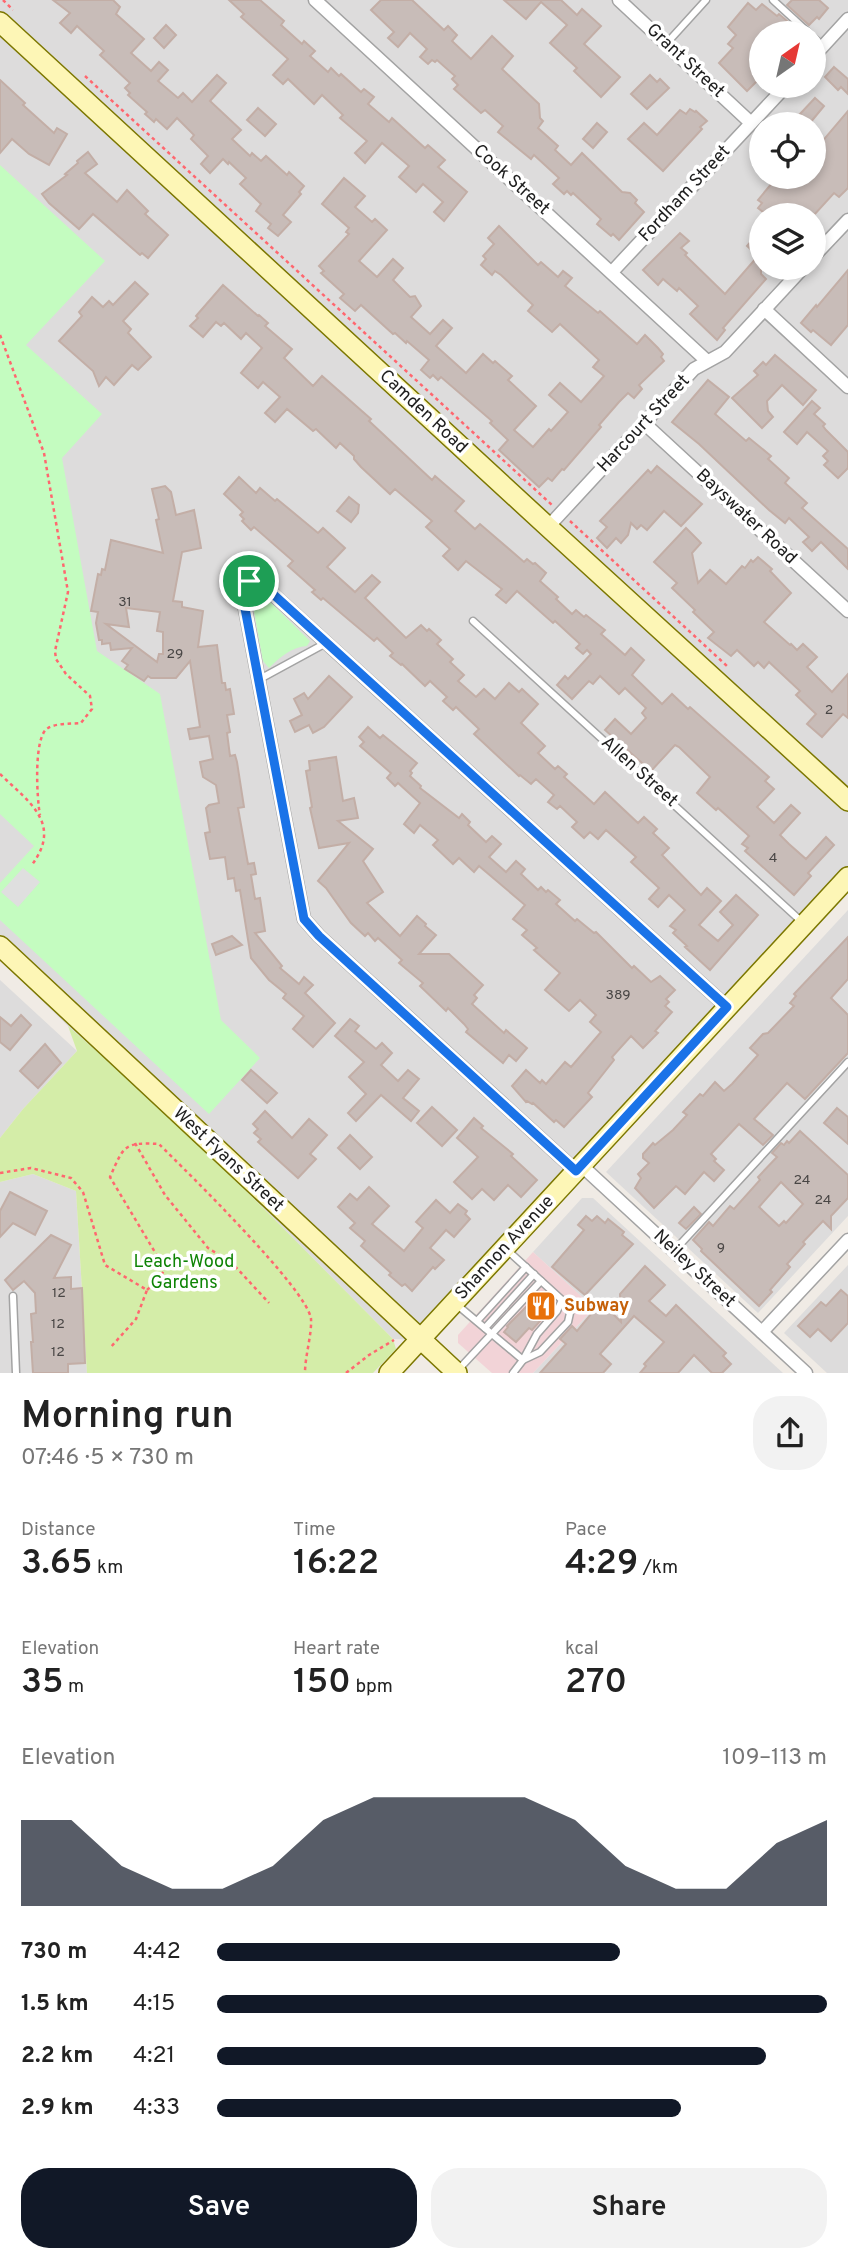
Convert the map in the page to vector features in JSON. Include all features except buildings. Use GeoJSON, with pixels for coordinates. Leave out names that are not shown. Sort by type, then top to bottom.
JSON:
{"type":"FeatureCollection","features":[{"type":"Feature","properties":{"kind":"street","name":"Cook Street"},"geometry":{"type":"LineString","coordinates":[[315,0],[707,361]]}},
{"type":"Feature","properties":{"kind":"street","name":"Grant Street"},"geometry":{"type":"LineString","coordinates":[[619,0],[749,120]]}},
{"type":"Feature","properties":{"kind":"street","name":"Camden Road"},"geometry":{"type":"LineString","coordinates":[[6,16],[554,520],[848,801]]}},
{"type":"Feature","properties":{"kind":"street"},"geometry":{"type":"LineString","coordinates":[[826,39],[848,19]]}},
{"type":"Feature","properties":{"kind":"street","name":"Fordham Street"},"geometry":{"type":"LineString","coordinates":[[761,112],[774,98]]}},
{"type":"Feature","properties":{"kind":"street","name":"Fordham Street"},"geometry":{"type":"LineString","coordinates":[[612,272],[749,124]]}},
{"type":"Feature","properties":{"kind":"street"},"geometry":{"type":"LineString","coordinates":[[826,243],[848,220]]}},
{"type":"Feature","properties":{"kind":"street","name":"Harcourt Street"},"geometry":{"type":"LineString","coordinates":[[554,520],[693,370],[725,352],[792,280]]}},
{"type":"Feature","properties":{"kind":"street"},"geometry":{"type":"LineString","coordinates":[[764,309],[848,387]]}},
{"type":"Feature","properties":{"kind":"street","name":"Bayswater Road"},"geometry":{"type":"LineString","coordinates":[[645,424],[848,611]]}},
{"type":"Feature","properties":{"kind":"street","name":"Neiley Street"},"geometry":{"type":"LineString","coordinates":[[326,643],[262,584],[248,581],[243,588],[243,598],[304,919],[319,936],[674,1251],[806,1373]]}},
{"type":"Feature","properties":{"kind":"street"},"geometry":{"type":"LineString","coordinates":[[326,643],[727,1007]]}},
{"type":"Feature","properties":{"kind":"street","name":"Shannon Avenue"},"geometry":{"type":"LineString","coordinates":[[390,1373],[848,877]]}},
{"type":"Feature","properties":{"kind":"street","name":"West Fyans Street"},"geometry":{"type":"LineString","coordinates":[[0,946],[457,1373]]}},
{"type":"Feature","properties":{"kind":"street"},"geometry":{"type":"LineString","coordinates":[[762,1332],[848,1240]]}},
{"type":"Feature","properties":{"kind":"lane"},"geometry":{"type":"LineString","coordinates":[[666,44],[706,0]]}},
{"type":"Feature","properties":{"kind":"lane"},"geometry":{"type":"LineString","coordinates":[[773,0],[796,21]]}},
{"type":"Feature","properties":{"kind":"lane","name":"Allen Street"},"geometry":{"type":"LineString","coordinates":[[473,621],[805,924]]}},
{"type":"Feature","properties":{"kind":"lane"},"geometry":{"type":"LineString","coordinates":[[258,680],[326,643]]}},
{"type":"Feature","properties":{"kind":"lane"},"geometry":{"type":"LineString","coordinates":[[674,1251],[848,1062]]}},
{"type":"Feature","properties":{"kind":"lane"},"geometry":{"type":"LineString","coordinates":[[505,1248],[562,1300],[570,1313],[568,1322],[540,1352],[523,1360]]}},
{"type":"Feature","properties":{"kind":"lane"},"geometry":{"type":"LineString","coordinates":[[477,1321],[526,1267]]}},
{"type":"Feature","properties":{"kind":"lane"},"geometry":{"type":"LineString","coordinates":[[485,1328],[534,1274]]}},
{"type":"Feature","properties":{"kind":"lane"},"geometry":{"type":"LineString","coordinates":[[457,1373],[541,1281]]}},
{"type":"Feature","properties":{"kind":"lane"},"geometry":{"type":"LineString","coordinates":[[13,1296],[16,1373]]}},
{"type":"Feature","properties":{"kind":"lane"},"geometry":{"type":"LineString","coordinates":[[513,1373],[562,1300]]}},
{"type":"Feature","properties":{"kind":"lane"},"geometry":{"type":"LineString","coordinates":[[454,1302],[523,1360]]}},
{"type":"Feature","properties":{"kind":"path"},"geometry":{"type":"LineString","coordinates":[[3,0],[6,16]]}},
{"type":"Feature","properties":{"kind":"path"},"geometry":{"type":"LineString","coordinates":[[84,75],[554,520],[735,673]]}},
{"type":"Feature","properties":{"kind":"path"},"geometry":{"type":"LineString","coordinates":[[0,335],[44,453],[62,554],[68,592],[55,650],[57,659],[66,674],[90,696],[92,709],[81,723],[49,727],[41,740],[37,804],[45,825],[44,843],[31,866]]}},
{"type":"Feature","properties":{"kind":"path"},"geometry":{"type":"LineString","coordinates":[[0,774],[40,815]]}},
{"type":"Feature","properties":{"kind":"path"},"geometry":{"type":"LineString","coordinates":[[135,1143],[165,1195],[208,1248],[232,1263],[269,1303]]}},
{"type":"Feature","properties":{"kind":"path"},"geometry":{"type":"LineString","coordinates":[[110,1348],[136,1319],[147,1290],[165,1269],[110,1177],[121,1152],[135,1143],[159,1144],[295,1288],[311,1318],[305,1373]]}},
{"type":"Feature","properties":{"kind":"path"},"geometry":{"type":"LineString","coordinates":[[0,1173],[31,1168],[71,1178],[83,1192],[105,1265],[147,1290]]}},
{"type":"Feature","properties":{"kind":"path"},"geometry":{"type":"LineString","coordinates":[[345,1373],[394,1340]]}},
{"type":"Feature","properties":{"kind":"shaded area"},"geometry":{"type":"Polygon","coordinates":[[[0,0],[848,0],[848,877],[420,1340],[393,1339],[184,1128],[68,1026],[0,960],[0,0]]]}},
{"type":"Feature","properties":{"kind":"shaded area"},"geometry":{"type":"Polygon","coordinates":[[[23,868],[40,882],[18,907],[1,892],[23,868]]]}},
{"type":"Feature","properties":{"kind":"shaded area"},"geometry":{"type":"Polygon","coordinates":[[[848,910],[848,1216],[758,1313],[606,1172],[848,910]]]}},
{"type":"Feature","properties":{"kind":"shaded area"},"geometry":{"type":"Polygon","coordinates":[[[0,980],[77,1051],[0,1138],[0,980]]]}},
{"type":"Feature","properties":{"kind":"shaded area"},"geometry":{"type":"Polygon","coordinates":[[[33,1174],[76,1191],[87,1373],[0,1373],[0,1182],[33,1174]]]}},
{"type":"Feature","properties":{"kind":"shaded area"},"geometry":{"type":"Polygon","coordinates":[[[582,1198],[593,1198],[783,1373],[533,1373],[594,1308],[533,1252],[582,1198]]]}},
{"type":"Feature","properties":{"kind":"shaded area"},"geometry":{"type":"Polygon","coordinates":[[[533,1252],[594,1308],[533,1373],[492,1373],[458,1343],[458,1335],[533,1252]]]}},
{"type":"Feature","properties":{"kind":"shaded area"},"geometry":{"type":"Polygon","coordinates":[[[848,1265],[848,1373],[827,1373],[784,1333],[848,1265]]]}},
{"type":"Feature","properties":{"kind":"green space"},"geometry":{"type":"Polygon","coordinates":[[[0,165],[105,261],[26,345],[102,414],[62,458],[97,651],[160,694],[221,1020],[260,1058],[209,1114],[0,920],[0,883],[34,846],[0,814],[0,165]]]}},
{"type":"Feature","properties":{"kind":"green space"},"geometry":{"type":"Polygon","coordinates":[[[260,596],[266,598],[310,641],[307,646],[296,648],[269,668],[263,661],[253,606],[255,599],[260,596]]]}},
{"type":"Feature","properties":{"kind":"green space","name":"Leach-Wood Gardens"},"geometry":{"type":"Polygon","coordinates":[[[68,1026],[184,1128],[393,1339],[396,1349],[373,1373],[87,1373],[76,1191],[33,1174],[0,1182],[0,1138],[77,1051],[68,1026]]]}},
{"type":"Feature","properties":{"kind":"place","name":"Subway"},"geometry":{"type":"Point","coordinates":[541,1306]}},
{"type":"Feature","properties":{"kind":"route"},"geometry":{"type":"LineString","coordinates":[[249,581],[262,584],[727,1007],[576,1171],[319,936],[304,919],[243,598],[243,588],[249,581]]}}]}
